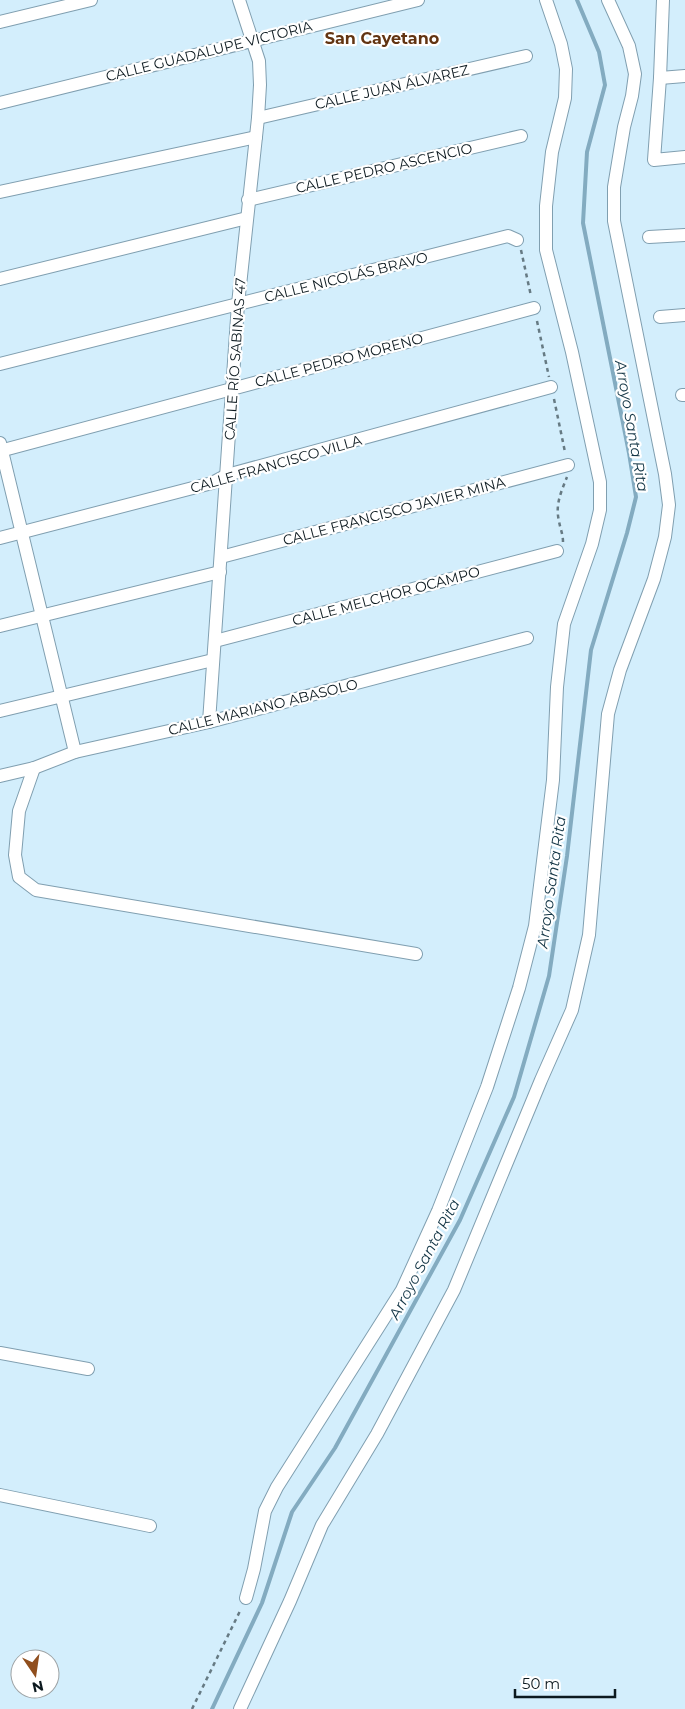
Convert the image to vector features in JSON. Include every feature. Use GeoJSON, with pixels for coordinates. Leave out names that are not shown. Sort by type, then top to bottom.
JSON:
{"type":"FeatureCollection","features":[{"type":"Feature","properties":{"kind":"street"},"geometry":{"type":"LineString","coordinates":[[0,22],[91,0]]}},
{"type":"Feature","properties":{"kind":"street","name":"CALLE RÍO SABINAS 47"},"geometry":{"type":"LineString","coordinates":[[209,722],[238,304],[258,118],[259,61],[239,0]]}},
{"type":"Feature","properties":{"kind":"street","name":"CALLE GUADALUPE VICTORIA"},"geometry":{"type":"LineString","coordinates":[[0,103],[418,0]]}},
{"type":"Feature","properties":{"kind":"street"},"geometry":{"type":"LineString","coordinates":[[246,1598],[254,1569],[265,1511],[282,1479],[402,1290],[438,1211],[487,1087],[519,988],[534,926],[553,780],[557,687],[564,624],[592,544],[600,510],[600,482],[572,352],[546,250],[546,206],[552,152],[565,98],[566,69],[561,44],[546,0]]}},
{"type":"Feature","properties":{"kind":"street"},"geometry":{"type":"LineString","coordinates":[[240,1709],[290,1601],[322,1525],[376,1434],[454,1290],[572,1010],[589,935],[608,714],[620,670],[654,579],[665,537],[668,505],[665,474],[614,221],[614,187],[624,127],[636,74],[629,46],[608,0]]}},
{"type":"Feature","properties":{"kind":"street"},"geometry":{"type":"LineString","coordinates":[[663,0],[654,160],[685,157]]}},
{"type":"Feature","properties":{"kind":"street","name":"CALLE JUAN ÁLVAREZ"},"geometry":{"type":"LineString","coordinates":[[258,118],[526,56]]}},
{"type":"Feature","properties":{"kind":"street"},"geometry":{"type":"LineString","coordinates":[[660,78],[685,76]]}},
{"type":"Feature","properties":{"kind":"street","name":"CALLE PEDRO ASCENCIO"},"geometry":{"type":"LineString","coordinates":[[248,200],[521,136]]}},
{"type":"Feature","properties":{"kind":"street"},"geometry":{"type":"LineString","coordinates":[[0,192],[256,137]]}},
{"type":"Feature","properties":{"kind":"street"},"geometry":{"type":"LineString","coordinates":[[0,279],[246,218]]}},
{"type":"Feature","properties":{"kind":"street"},"geometry":{"type":"LineString","coordinates":[[649,237],[685,235]]}},
{"type":"Feature","properties":{"kind":"street","name":"CALLE NICOLÁS BRAVO"},"geometry":{"type":"LineString","coordinates":[[0,364],[508,236],[517,240]]}},
{"type":"Feature","properties":{"kind":"street","name":"CALLE PEDRO MORENO"},"geometry":{"type":"LineString","coordinates":[[1,448],[534,308]]}},
{"type":"Feature","properties":{"kind":"street"},"geometry":{"type":"LineString","coordinates":[[660,317],[685,315]]}},
{"type":"Feature","properties":{"kind":"street","name":"CALLE FRANCISCO VILLA"},"geometry":{"type":"LineString","coordinates":[[0,538],[212,483],[227,475],[551,387]]}},
{"type":"Feature","properties":{"kind":"street"},"geometry":{"type":"LineString","coordinates":[[1,448],[75,752]]}},
{"type":"Feature","properties":{"kind":"street","name":"CALLE FRANCISCO JAVIER MINA"},"geometry":{"type":"LineString","coordinates":[[221,557],[568,465]]}},
{"type":"Feature","properties":{"kind":"street","name":"CALLE MELCHOR OCAMPO"},"geometry":{"type":"LineString","coordinates":[[215,641],[557,551]]}},
{"type":"Feature","properties":{"kind":"street"},"geometry":{"type":"LineString","coordinates":[[0,626],[220,572]]}},
{"type":"Feature","properties":{"kind":"street","name":"CALLE MARIANO ABASOLO"},"geometry":{"type":"LineString","coordinates":[[0,776],[34,768],[75,752],[209,722],[527,638]]}},
{"type":"Feature","properties":{"kind":"street"},"geometry":{"type":"LineString","coordinates":[[0,711],[213,660]]}},
{"type":"Feature","properties":{"kind":"street"},"geometry":{"type":"LineString","coordinates":[[34,768],[19,811],[15,855],[19,877],[36,890],[416,954]]}},
{"type":"Feature","properties":{"kind":"street"},"geometry":{"type":"LineString","coordinates":[[0,1353],[88,1369]]}},
{"type":"Feature","properties":{"kind":"street"},"geometry":{"type":"LineString","coordinates":[[0,1495],[150,1526]]}},
{"type":"Feature","properties":{"kind":"path"},"geometry":{"type":"LineString","coordinates":[[192,1709],[246,1598]]}},
{"type":"Feature","properties":{"kind":"waterway","name":"Arroyo Santa Rita"},"geometry":{"type":"LineString","coordinates":[[212,1709],[262,1603],[292,1512],[335,1448],[460,1220],[514,1097],[549,976],[567,856],[591,650],[627,533],[636,497],[583,223],[587,152],[605,85],[599,52],[577,0]]}},
{"type":"Feature","properties":{"kind":"district","name":"San Cayetano"},"geometry":{"type":"Point","coordinates":[382,38]}}]}
